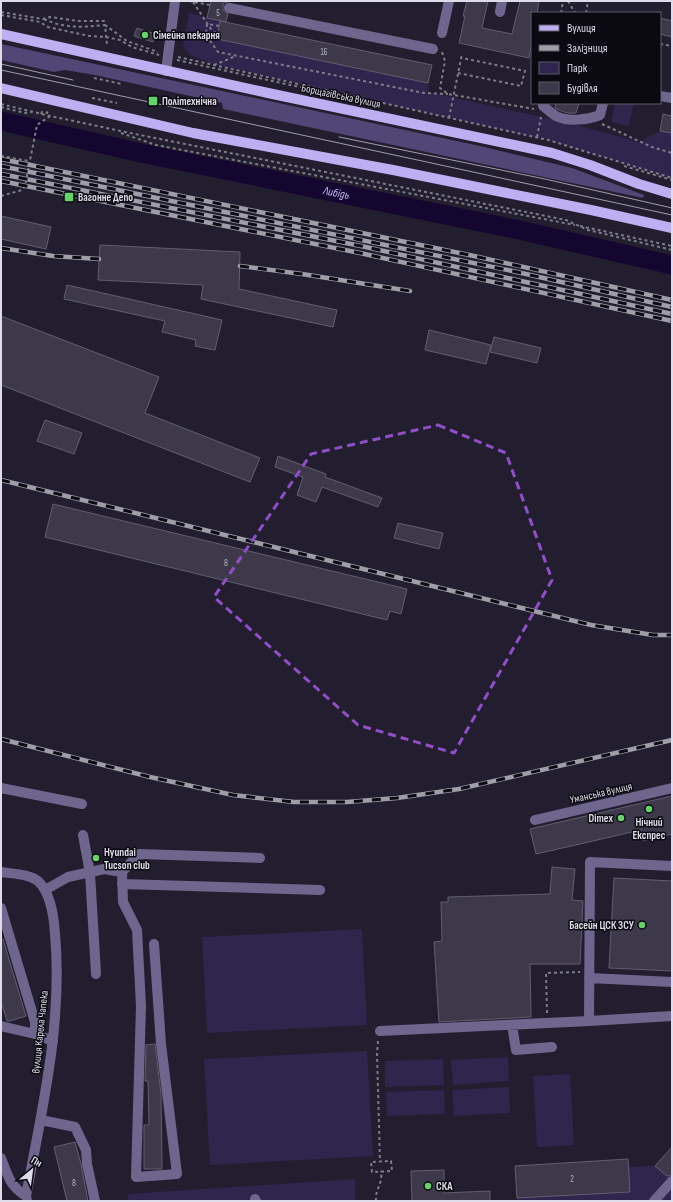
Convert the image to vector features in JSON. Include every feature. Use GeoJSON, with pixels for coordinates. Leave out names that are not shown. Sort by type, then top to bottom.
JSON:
{"type":"FeatureCollection","features":[{"type":"Feature","properties":{"kind":"main road","name":"Борщагівська вулиця"},"geometry":{"type":"LineString","coordinates":[[1,34],[166,71],[552,153],[590,165],[639,184],[672,194]]}},
{"type":"Feature","properties":{"kind":"main road"},"geometry":{"type":"LineString","coordinates":[[1,88],[193,133],[401,172],[672,228]]}},
{"type":"Feature","properties":{"kind":"street"},"geometry":{"type":"LineString","coordinates":[[166,71],[174,1]]}},
{"type":"Feature","properties":{"kind":"street"},"geometry":{"type":"LineString","coordinates":[[442,33],[449,1]]}},
{"type":"Feature","properties":{"kind":"street"},"geometry":{"type":"LineString","coordinates":[[500,12],[502,1]]}},
{"type":"Feature","properties":{"kind":"street"},"geometry":{"type":"LineString","coordinates":[[236,7],[437,50]]}},
{"type":"Feature","properties":{"kind":"street"},"geometry":{"type":"LineString","coordinates":[[661,96],[672,98]]}},
{"type":"Feature","properties":{"kind":"street"},"geometry":{"type":"LineString","coordinates":[[543,104],[556,116],[575,120],[590,119],[600,115],[603,104]]}},
{"type":"Feature","properties":{"kind":"street"},"geometry":{"type":"LineString","coordinates":[[1,788],[82,804]]}},
{"type":"Feature","properties":{"kind":"street","name":"Уманська вулиця"},"geometry":{"type":"LineString","coordinates":[[535,820],[672,788]]}},
{"type":"Feature","properties":{"kind":"street"},"geometry":{"type":"LineString","coordinates":[[83,835],[90,872],[96,974]]}},
{"type":"Feature","properties":{"kind":"street"},"geometry":{"type":"LineString","coordinates":[[154,944],[161,1044],[177,1174],[136,1177],[141,1006],[137,930],[123,902],[122,872],[139,854],[260,858]]}},
{"type":"Feature","properties":{"kind":"street"},"geometry":{"type":"LineString","coordinates":[[589,1021],[590,862],[672,866]]}},
{"type":"Feature","properties":{"kind":"street"},"geometry":{"type":"LineString","coordinates":[[1,872],[26,876],[38,882],[45,890],[68,877],[104,869],[122,872]]}},
{"type":"Feature","properties":{"kind":"street"},"geometry":{"type":"LineString","coordinates":[[122,884],[320,890]]}},
{"type":"Feature","properties":{"kind":"street","name":"вулиця Карела Чапека"},"geometry":{"type":"LineString","coordinates":[[27,1199],[53,1041],[57,999],[57,955],[53,914],[45,890]]}},
{"type":"Feature","properties":{"kind":"street"},"geometry":{"type":"LineString","coordinates":[[1,908],[35,1022],[34,1034]]}},
{"type":"Feature","properties":{"kind":"street"},"geometry":{"type":"LineString","coordinates":[[589,975],[672,982]]}},
{"type":"Feature","properties":{"kind":"street"},"geometry":{"type":"LineString","coordinates":[[380,1031],[672,1016]]}},
{"type":"Feature","properties":{"kind":"street"},"geometry":{"type":"LineString","coordinates":[[512,1025],[516,1050],[552,1047]]}},
{"type":"Feature","properties":{"kind":"street"},"geometry":{"type":"LineString","coordinates":[[1,1026],[34,1034],[53,1041]]}},
{"type":"Feature","properties":{"kind":"street"},"geometry":{"type":"LineString","coordinates":[[41,1120],[75,1127],[86,1150],[87,1164],[95,1201]]}},
{"type":"Feature","properties":{"kind":"street"},"geometry":{"type":"LineString","coordinates":[[1,1158],[9,1180],[16,1190],[27,1199]]}},
{"type":"Feature","properties":{"kind":"street"},"geometry":{"type":"LineString","coordinates":[[654,1201],[672,1181]]}},
{"type":"Feature","properties":{"kind":"path"},"geometry":{"type":"LineString","coordinates":[[189,1],[210,5]]}},
{"type":"Feature","properties":{"kind":"path"},"geometry":{"type":"LineString","coordinates":[[561,12],[563,1]]}},
{"type":"Feature","properties":{"kind":"path"},"geometry":{"type":"LineString","coordinates":[[568,1],[574,12]]}},
{"type":"Feature","properties":{"kind":"path"},"geometry":{"type":"LineString","coordinates":[[586,12],[588,1]]}},
{"type":"Feature","properties":{"kind":"path"},"geometry":{"type":"LineString","coordinates":[[193,2],[213,32],[218,33]]}},
{"type":"Feature","properties":{"kind":"path"},"geometry":{"type":"LineString","coordinates":[[1,12],[43,19],[52,23],[78,28],[105,25]]}},
{"type":"Feature","properties":{"kind":"path"},"geometry":{"type":"LineString","coordinates":[[1,16],[40,22],[48,27],[89,36],[120,40],[132,48],[537,137],[672,179]]}},
{"type":"Feature","properties":{"kind":"path"},"geometry":{"type":"LineString","coordinates":[[43,19],[50,17],[78,22],[104,21],[105,25],[127,41],[168,56],[547,142],[672,179]]}},
{"type":"Feature","properties":{"kind":"path"},"geometry":{"type":"LineString","coordinates":[[207,24],[219,26]]}},
{"type":"Feature","properties":{"kind":"path"},"geometry":{"type":"LineString","coordinates":[[207,24],[206,35],[218,52],[424,93],[448,94],[534,109],[543,104]]}},
{"type":"Feature","properties":{"kind":"path"},"geometry":{"type":"LineString","coordinates":[[105,25],[107,44]]}},
{"type":"Feature","properties":{"kind":"path"},"geometry":{"type":"LineString","coordinates":[[661,44],[672,46]]}},
{"type":"Feature","properties":{"kind":"path"},"geometry":{"type":"LineString","coordinates":[[437,50],[445,61],[440,88],[448,94]]}},
{"type":"Feature","properties":{"kind":"path"},"geometry":{"type":"LineString","coordinates":[[449,118],[462,54]]}},
{"type":"Feature","properties":{"kind":"path"},"geometry":{"type":"LineString","coordinates":[[213,66],[237,56]]}},
{"type":"Feature","properties":{"kind":"path"},"geometry":{"type":"LineString","coordinates":[[458,73],[521,86],[525,71],[462,58]]}},
{"type":"Feature","properties":{"kind":"path"},"geometry":{"type":"LineString","coordinates":[[94,78],[122,84]]}},
{"type":"Feature","properties":{"kind":"path"},"geometry":{"type":"LineString","coordinates":[[90,97],[117,103]]}},
{"type":"Feature","properties":{"kind":"path"},"geometry":{"type":"LineString","coordinates":[[1,104],[117,130],[566,220],[588,230],[672,250]]}},
{"type":"Feature","properties":{"kind":"path"},"geometry":{"type":"LineString","coordinates":[[537,137],[543,104]]}},
{"type":"Feature","properties":{"kind":"path"},"geometry":{"type":"LineString","coordinates":[[1,107],[25,113],[35,112]]}},
{"type":"Feature","properties":{"kind":"path"},"geometry":{"type":"LineString","coordinates":[[41,114],[42,112],[47,113],[48,111]]}},
{"type":"Feature","properties":{"kind":"path"},"geometry":{"type":"LineString","coordinates":[[1,196],[22,190],[25,186],[37,125],[50,116]]}},
{"type":"Feature","properties":{"kind":"path"},"geometry":{"type":"LineString","coordinates":[[590,119],[672,153]]}},
{"type":"Feature","properties":{"kind":"path"},"geometry":{"type":"LineString","coordinates":[[117,130],[156,145],[577,225],[672,246]]}},
{"type":"Feature","properties":{"kind":"path"},"geometry":{"type":"LineString","coordinates":[[1,156],[29,161]]}},
{"type":"Feature","properties":{"kind":"path"},"geometry":{"type":"LineString","coordinates":[[547,1023],[546,973],[589,975]]}},
{"type":"Feature","properties":{"kind":"path"},"geometry":{"type":"LineString","coordinates":[[380,1031],[377,1053],[380,1162]]}},
{"type":"Feature","properties":{"kind":"path"},"geometry":{"type":"LineString","coordinates":[[391,1161],[392,1171],[381,1172],[372,1172],[371,1162],[391,1161]]}},
{"type":"Feature","properties":{"kind":"path"},"geometry":{"type":"LineString","coordinates":[[376,1201],[375,1193],[382,1180],[381,1172]]}},
{"type":"Feature","properties":{"kind":"highlighted area"},"geometry":{"type":"Polygon","coordinates":[[[438,425],[506,453],[552,580],[454,753],[358,725],[214,597],[311,454],[438,425]]]}},
{"type":"Feature","properties":{"kind":"green space"},"geometry":{"type":"Polygon","coordinates":[[[189,13],[220,21],[217,39],[428,83],[429,92],[573,124],[639,142],[660,131],[672,133],[672,178],[548,140],[213,64],[190,55],[183,46],[189,13]]]}},
{"type":"Feature","properties":{"kind":"green space"},"geometry":{"type":"Polygon","coordinates":[[[615,104],[634,104],[629,126],[611,122],[615,104]]]}},
{"type":"Feature","properties":{"kind":"green space"},"geometry":{"type":"Polygon","coordinates":[[[362,929],[367,1025],[207,1033],[202,937],[362,929]]]}},
{"type":"Feature","properties":{"kind":"green space"},"geometry":{"type":"Polygon","coordinates":[[[367,1051],[373,1156],[210,1165],[204,1059],[367,1051]]]}},
{"type":"Feature","properties":{"kind":"green space"},"geometry":{"type":"Polygon","coordinates":[[[508,1057],[509,1081],[453,1085],[451,1060],[508,1057]]]}},
{"type":"Feature","properties":{"kind":"green space"},"geometry":{"type":"Polygon","coordinates":[[[443,1059],[444,1085],[385,1087],[385,1061],[443,1059]]]}},
{"type":"Feature","properties":{"kind":"green space"},"geometry":{"type":"Polygon","coordinates":[[[570,1074],[574,1145],[537,1147],[533,1076],[570,1074]]]}},
{"type":"Feature","properties":{"kind":"green space"},"geometry":{"type":"Polygon","coordinates":[[[509,1087],[510,1113],[454,1116],[452,1090],[509,1087]]]}},
{"type":"Feature","properties":{"kind":"green space"},"geometry":{"type":"Polygon","coordinates":[[[444,1090],[445,1114],[387,1116],[386,1092],[444,1090]]]}},
{"type":"Feature","properties":{"kind":"green space"},"geometry":{"type":"Polygon","coordinates":[[[672,1147],[672,1201],[517,1201],[515,1166],[628,1159],[629,1167],[655,1166],[672,1147]]]}},
{"type":"Feature","properties":{"kind":"green space"},"geometry":{"type":"Polygon","coordinates":[[[355,1179],[355,1201],[129,1201],[127,1194],[355,1179]]]}},
{"type":"Feature","properties":{"kind":"shaded area"},"geometry":{"type":"Polygon","coordinates":[[[1,44],[480,146],[572,168],[644,195],[643,198],[223,109],[222,103],[95,75],[65,70],[54,72],[1,60],[1,44]]]}},
{"type":"Feature","properties":{"kind":"building"},"geometry":{"type":"Polygon","coordinates":[[[211,1],[231,1],[224,3],[223,6],[223,10],[228,14],[226,22],[207,18],[211,1]]]}},
{"type":"Feature","properties":{"kind":"building"},"geometry":{"type":"Polygon","coordinates":[[[467,1],[488,1],[482,28],[512,34],[520,1],[539,1],[537,12],[531,12],[531,48],[529,58],[459,43],[465,16],[463,16],[467,1]]]}},
{"type":"Feature","properties":{"kind":"building"},"geometry":{"type":"Polygon","coordinates":[[[661,18],[672,21],[672,37],[661,34],[661,18]]]}},
{"type":"Feature","properties":{"kind":"building"},"geometry":{"type":"Polygon","coordinates":[[[220,21],[432,65],[428,83],[217,39],[220,21]]]}},
{"type":"Feature","properties":{"kind":"building","name":"Сімейна пекарня"},"geometry":{"type":"Polygon","coordinates":[[[137,28],[155,34],[153,42],[134,36],[137,28]]]}},
{"type":"Feature","properties":{"kind":"building"},"geometry":{"type":"Polygon","coordinates":[[[556,104],[579,104],[576,113],[567,113],[555,108],[556,104]]]}},
{"type":"Feature","properties":{"kind":"building"},"geometry":{"type":"Polygon","coordinates":[[[663,114],[672,116],[672,133],[660,131],[663,114]]]}},
{"type":"Feature","properties":{"kind":"building"},"geometry":{"type":"Polygon","coordinates":[[[1,216],[51,227],[46,249],[1,239],[1,216]]]}},
{"type":"Feature","properties":{"kind":"building"},"geometry":{"type":"Polygon","coordinates":[[[100,245],[240,252],[239,289],[337,310],[333,327],[201,299],[203,285],[98,280],[100,245]]]}},
{"type":"Feature","properties":{"kind":"building"},"geometry":{"type":"Polygon","coordinates":[[[67,285],[222,320],[215,350],[195,346],[196,340],[162,332],[165,321],[64,299],[67,285]]]}},
{"type":"Feature","properties":{"kind":"building"},"geometry":{"type":"Polygon","coordinates":[[[1,316],[159,377],[145,413],[260,458],[250,482],[1,385],[1,316]]]}},
{"type":"Feature","properties":{"kind":"building"},"geometry":{"type":"Polygon","coordinates":[[[429,330],[491,345],[486,364],[425,350],[429,330]]]}},
{"type":"Feature","properties":{"kind":"building"},"geometry":{"type":"Polygon","coordinates":[[[494,337],[541,348],[537,363],[490,352],[494,337]]]}},
{"type":"Feature","properties":{"kind":"building"},"geometry":{"type":"Polygon","coordinates":[[[45,420],[82,433],[74,454],[37,441],[45,420]]]}},
{"type":"Feature","properties":{"kind":"building"},"geometry":{"type":"Polygon","coordinates":[[[278,456],[326,474],[325,477],[382,498],[378,507],[322,487],[316,502],[297,495],[303,477],[275,467],[278,456]]]}},
{"type":"Feature","properties":{"kind":"building"},"geometry":{"type":"Polygon","coordinates":[[[53,504],[407,589],[401,614],[390,611],[387,620],[45,537],[53,504]]]}},
{"type":"Feature","properties":{"kind":"building"},"geometry":{"type":"Polygon","coordinates":[[[398,523],[443,533],[439,549],[394,538],[398,523]]]}},
{"type":"Feature","properties":{"kind":"building"},"geometry":{"type":"Polygon","coordinates":[[[672,796],[672,834],[643,841],[641,830],[536,854],[530,829],[672,796]]]}},
{"type":"Feature","properties":{"kind":"building"},"geometry":{"type":"Polygon","coordinates":[[[552,867],[575,869],[572,900],[583,901],[580,964],[530,964],[531,1017],[439,1022],[434,942],[442,941],[441,902],[448,902],[448,897],[550,894],[552,867]]]}},
{"type":"Feature","properties":{"kind":"building","name":"Басейн ЦСК ЗСУ"},"geometry":{"type":"Polygon","coordinates":[[[614,878],[672,881],[672,971],[609,968],[614,878]]]}},
{"type":"Feature","properties":{"kind":"building"},"geometry":{"type":"Polygon","coordinates":[[[1,939],[3,939],[26,1016],[10,1021],[7,1021],[1,1001],[1,939]]]}},
{"type":"Feature","properties":{"kind":"building"},"geometry":{"type":"Polygon","coordinates":[[[155,1044],[161,1094],[162,1169],[144,1169],[144,1125],[149,1125],[148,1081],[145,1081],[146,1045],[155,1044]]]}},
{"type":"Feature","properties":{"kind":"building"},"geometry":{"type":"Polygon","coordinates":[[[75,1142],[88,1201],[67,1201],[54,1147],[75,1142]]]}},
{"type":"Feature","properties":{"kind":"building"},"geometry":{"type":"Polygon","coordinates":[[[672,1147],[672,1175],[667,1176],[655,1166],[672,1147]]]}},
{"type":"Feature","properties":{"kind":"building"},"geometry":{"type":"Polygon","coordinates":[[[628,1159],[630,1192],[517,1198],[515,1166],[628,1159]]]}},
{"type":"Feature","properties":{"kind":"building","name":"СКА"},"geometry":{"type":"Polygon","coordinates":[[[444,1170],[444,1193],[490,1191],[490,1201],[412,1201],[411,1171],[444,1170]]]}},
{"type":"Feature","properties":{"kind":"waterway","name":"Либідь"},"geometry":{"type":"LineString","coordinates":[[1,121],[141,153],[515,229],[672,265]]}},
{"type":"Feature","properties":{"kind":"tram line"},"geometry":{"type":"LineString","coordinates":[[1,64],[73,80]]}},
{"type":"Feature","properties":{"kind":"tram line"},"geometry":{"type":"LineString","coordinates":[[1,70],[672,215]]}},
{"type":"Feature","properties":{"kind":"tram line"},"geometry":{"type":"LineString","coordinates":[[339,137],[545,179],[672,208]]}},
{"type":"Feature","properties":{"kind":"railway"},"geometry":{"type":"LineString","coordinates":[[1,159],[474,256],[672,300]]}},
{"type":"Feature","properties":{"kind":"railway"},"geometry":{"type":"LineString","coordinates":[[1,166],[517,272],[672,307]]}},
{"type":"Feature","properties":{"kind":"railway"},"geometry":{"type":"LineString","coordinates":[[1,174],[361,246],[672,314]]}},
{"type":"Feature","properties":{"kind":"railway"},"geometry":{"type":"LineString","coordinates":[[1,181],[360,253],[672,321]]}},
{"type":"Feature","properties":{"kind":"railway"},"geometry":{"type":"LineString","coordinates":[[1,248],[53,256],[99,259]]}},
{"type":"Feature","properties":{"kind":"railway"},"geometry":{"type":"LineString","coordinates":[[240,266],[410,291]]}},
{"type":"Feature","properties":{"kind":"railway"},"geometry":{"type":"LineString","coordinates":[[1,480],[591,625],[653,635],[672,635]]}},
{"type":"Feature","properties":{"kind":"railway"},"geometry":{"type":"LineString","coordinates":[[1,739],[150,777],[233,795],[294,802],[347,802],[397,798],[459,789],[672,740]]}},
{"type":"Feature","properties":{"kind":"place","name":"Сімейна пекарня"},"geometry":{"type":"Point","coordinates":[145,35]}},
{"type":"Feature","properties":{"kind":"place","name":"Політехнічна"},"geometry":{"type":"Point","coordinates":[153,101]}},
{"type":"Feature","properties":{"kind":"place","name":"Вагонне Депо"},"geometry":{"type":"Point","coordinates":[69,197]}},
{"type":"Feature","properties":{"kind":"place","name":"Нічний Експрес"},"geometry":{"type":"Point","coordinates":[649,809]}},
{"type":"Feature","properties":{"kind":"place","name":"Dimex"},"geometry":{"type":"Point","coordinates":[621,818]}},
{"type":"Feature","properties":{"kind":"place","name":"Hyundai Tucson club"},"geometry":{"type":"Point","coordinates":[96,858]}},
{"type":"Feature","properties":{"kind":"place","name":"Басейн ЦСК ЗСУ"},"geometry":{"type":"Point","coordinates":[642,925]}},
{"type":"Feature","properties":{"kind":"place","name":"СКА"},"geometry":{"type":"Point","coordinates":[428,1186]}}]}
